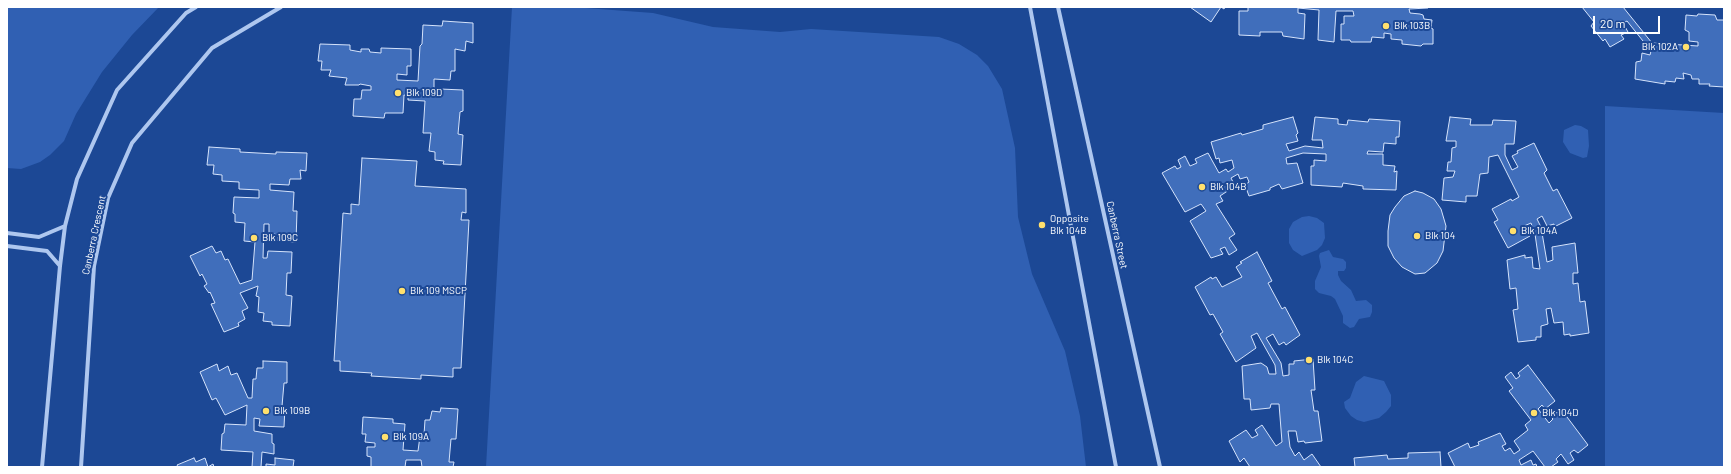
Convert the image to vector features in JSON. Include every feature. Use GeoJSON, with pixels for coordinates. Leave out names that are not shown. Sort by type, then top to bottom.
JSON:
{"type":"FeatureCollection","features":[{"type":"Feature","properties":{"kind":"street"},"geometry":{"type":"LineString","coordinates":[[42,467],[60,266],[65,226],[77,179],[117,90],[186,13],[196,7]]}},
{"type":"Feature","properties":{"kind":"street","name":"Canberra Crescent"},"geometry":{"type":"LineString","coordinates":[[81,467],[94,266],[108,198],[132,143],[212,48],[281,7]]}},
{"type":"Feature","properties":{"kind":"street"},"geometry":{"type":"LineString","coordinates":[[1030,7],[1116,467]]}},
{"type":"Feature","properties":{"kind":"street","name":"Canberra Street"},"geometry":{"type":"LineString","coordinates":[[1058,7],[1160,467]]}},
{"type":"Feature","properties":{"kind":"street"},"geometry":{"type":"LineString","coordinates":[[7,233],[39,237],[65,226]]}},
{"type":"Feature","properties":{"kind":"street"},"geometry":{"type":"LineString","coordinates":[[7,246],[47,251],[60,266]]}},
{"type":"Feature","properties":{"kind":"shaded area"},"geometry":{"type":"Polygon","coordinates":[[[7,7],[159,7],[132,35],[102,72],[76,114],[64,141],[50,155],[40,162],[21,169],[7,168],[7,7]]]}},
{"type":"Feature","properties":{"kind":"shaded area"},"geometry":{"type":"Polygon","coordinates":[[[512,7],[572,7],[653,13],[713,27],[780,32],[811,29],[939,37],[959,44],[977,55],[988,66],[1002,89],[1015,148],[1018,217],[1032,274],[1065,351],[1080,416],[1086,467],[486,467],[512,7]]]}},
{"type":"Feature","properties":{"kind":"shaded area"},"geometry":{"type":"Polygon","coordinates":[[[1605,106],[1724,113],[1724,467],[1605,467],[1605,106]]]}},
{"type":"Feature","properties":{"kind":"shaded area"},"geometry":{"type":"Polygon","coordinates":[[[1575,125],[1581,126],[1588,130],[1589,146],[1587,157],[1583,158],[1570,153],[1563,142],[1564,130],[1575,125]]]}},
{"type":"Feature","properties":{"kind":"shaded area"},"geometry":{"type":"Polygon","coordinates":[[[1309,216],[1317,218],[1324,223],[1325,238],[1322,245],[1317,250],[1302,256],[1293,250],[1289,243],[1289,229],[1293,222],[1302,217],[1309,216]]]}},
{"type":"Feature","properties":{"kind":"shaded area"},"geometry":{"type":"Polygon","coordinates":[[[1329,250],[1333,257],[1343,259],[1346,262],[1346,268],[1344,271],[1338,271],[1338,275],[1341,281],[1351,290],[1356,301],[1366,300],[1372,305],[1370,317],[1359,319],[1354,327],[1350,328],[1343,323],[1343,316],[1335,299],[1331,296],[1319,293],[1315,289],[1315,281],[1321,267],[1319,256],[1320,253],[1329,250]]]}},
{"type":"Feature","properties":{"kind":"shaded area"},"geometry":{"type":"Polygon","coordinates":[[[1364,376],[1384,381],[1391,395],[1391,406],[1379,418],[1364,422],[1351,416],[1345,408],[1344,402],[1350,398],[1356,382],[1364,376]]]}},
{"type":"Feature","properties":{"kind":"building"},"geometry":{"type":"Polygon","coordinates":[[[1190,7],[1221,7],[1211,22],[1190,7]]]}},
{"type":"Feature","properties":{"kind":"building","name":"Blk 103B"},"geometry":{"type":"Polygon","coordinates":[[[1248,7],[1429,7],[1409,9],[1410,13],[1420,14],[1423,15],[1424,19],[1432,20],[1431,28],[1433,29],[1433,44],[1423,44],[1421,46],[1402,44],[1402,40],[1391,39],[1391,34],[1384,33],[1384,38],[1372,37],[1371,42],[1351,42],[1350,40],[1341,40],[1341,24],[1344,24],[1344,16],[1354,16],[1353,11],[1336,11],[1334,42],[1318,40],[1319,10],[1298,8],[1298,13],[1305,14],[1304,39],[1283,36],[1282,32],[1260,32],[1260,36],[1239,35],[1239,11],[1248,11],[1248,7]]]}},
{"type":"Feature","properties":{"kind":"building","name":"Blk 102A"},"geometry":{"type":"Polygon","coordinates":[[[1582,7],[1623,7],[1652,43],[1698,46],[1698,42],[1689,41],[1689,32],[1685,30],[1686,15],[1715,15],[1717,20],[1724,20],[1724,87],[1709,86],[1710,84],[1699,84],[1699,79],[1692,79],[1691,75],[1683,73],[1684,79],[1676,78],[1675,82],[1665,81],[1665,84],[1635,79],[1636,62],[1641,61],[1642,53],[1650,55],[1651,51],[1627,21],[1623,23],[1628,32],[1621,35],[1624,39],[1610,47],[1605,39],[1603,41],[1591,26],[1594,22],[1582,7]]]}},
{"type":"Feature","properties":{"kind":"building","name":"Blk 109D"},"geometry":{"type":"Polygon","coordinates":[[[443,21],[473,23],[473,43],[466,41],[465,51],[455,49],[455,71],[451,71],[450,80],[434,79],[434,96],[439,97],[440,89],[463,90],[463,111],[460,112],[458,134],[463,135],[461,165],[443,164],[444,161],[435,160],[435,152],[429,151],[431,133],[423,133],[425,101],[408,100],[408,96],[404,95],[403,113],[385,113],[384,118],[353,116],[354,99],[361,99],[362,90],[371,90],[371,86],[360,84],[345,85],[347,78],[329,76],[331,70],[321,70],[322,61],[318,61],[320,44],[350,45],[350,50],[361,52],[361,49],[369,49],[370,52],[381,53],[381,48],[411,49],[411,66],[407,66],[407,75],[397,74],[397,80],[418,81],[423,25],[442,26],[443,21]]]}},
{"type":"Feature","properties":{"kind":"building","name":"Blk 104B"},"geometry":{"type":"Polygon","coordinates":[[[1293,117],[1298,133],[1296,135],[1298,141],[1286,144],[1289,151],[1305,146],[1323,148],[1322,140],[1312,140],[1315,117],[1338,119],[1338,124],[1347,125],[1348,120],[1368,122],[1369,119],[1400,121],[1399,137],[1396,137],[1396,144],[1384,143],[1383,152],[1368,151],[1367,154],[1383,154],[1383,165],[1395,166],[1394,172],[1397,171],[1396,190],[1363,189],[1363,186],[1343,183],[1342,187],[1311,185],[1311,166],[1314,166],[1314,160],[1326,161],[1326,154],[1303,153],[1286,158],[1287,164],[1297,163],[1303,183],[1282,189],[1279,184],[1270,188],[1270,190],[1249,196],[1245,185],[1249,182],[1247,177],[1240,179],[1238,174],[1231,178],[1235,186],[1220,196],[1223,201],[1216,204],[1235,234],[1229,238],[1237,250],[1229,255],[1225,247],[1220,249],[1223,254],[1211,258],[1190,221],[1206,211],[1201,204],[1185,212],[1162,173],[1175,166],[1177,169],[1181,167],[1178,160],[1185,156],[1190,166],[1197,163],[1195,159],[1208,153],[1219,173],[1226,169],[1228,172],[1234,168],[1232,160],[1220,163],[1219,158],[1216,159],[1211,142],[1241,133],[1242,135],[1263,129],[1263,125],[1293,117]]]}},
{"type":"Feature","properties":{"kind":"building","name":"Blk 104A"},"geometry":{"type":"Polygon","coordinates":[[[1450,117],[1471,119],[1470,125],[1492,125],[1493,120],[1516,121],[1514,144],[1505,144],[1505,155],[1512,170],[1518,167],[1512,156],[1518,153],[1517,151],[1534,143],[1547,170],[1544,173],[1553,191],[1557,189],[1572,218],[1554,227],[1554,224],[1547,226],[1542,216],[1537,219],[1541,227],[1547,262],[1553,260],[1552,247],[1575,243],[1578,273],[1573,273],[1573,284],[1578,283],[1580,302],[1585,301],[1589,333],[1570,336],[1570,334],[1564,335],[1563,322],[1554,323],[1551,308],[1546,309],[1548,324],[1541,326],[1541,337],[1536,337],[1536,340],[1518,342],[1513,310],[1518,309],[1516,288],[1510,289],[1507,260],[1525,255],[1525,258],[1532,257],[1533,268],[1540,269],[1535,234],[1531,223],[1524,226],[1530,236],[1508,248],[1494,222],[1498,220],[1492,209],[1511,199],[1512,201],[1519,197],[1498,155],[1489,157],[1488,173],[1480,174],[1477,196],[1466,196],[1466,202],[1442,200],[1444,178],[1453,177],[1455,171],[1447,171],[1448,162],[1451,162],[1452,148],[1456,147],[1456,141],[1446,141],[1450,117]]]}},
{"type":"Feature","properties":{"kind":"building","name":"Blk 109C"},"geometry":{"type":"Polygon","coordinates":[[[209,147],[240,149],[240,152],[276,154],[276,152],[307,153],[306,171],[300,170],[301,179],[290,179],[289,185],[270,184],[270,190],[294,192],[293,211],[297,211],[296,242],[278,241],[278,235],[269,233],[269,224],[264,224],[263,258],[267,258],[268,251],[292,252],[291,273],[287,273],[286,295],[292,296],[290,326],[272,325],[272,322],[263,321],[264,313],[258,312],[259,297],[256,296],[258,286],[240,293],[248,308],[242,311],[245,319],[238,323],[239,326],[224,332],[211,304],[215,303],[210,292],[209,293],[204,286],[207,284],[202,274],[200,276],[190,256],[212,246],[216,253],[221,251],[225,260],[228,259],[240,284],[252,280],[255,242],[244,241],[245,223],[235,222],[235,214],[233,213],[234,197],[259,198],[259,190],[239,189],[239,182],[222,181],[222,175],[213,174],[214,165],[207,165],[209,147]]]}},
{"type":"Feature","properties":{"kind":"building","name":"Blk 109 MSCP"},"geometry":{"type":"Polygon","coordinates":[[[362,158],[417,161],[415,186],[466,189],[466,213],[462,212],[461,220],[469,220],[461,368],[453,368],[453,377],[421,375],[421,379],[371,376],[372,373],[340,371],[340,361],[334,361],[343,213],[351,214],[351,204],[359,205],[362,158]]]}},
{"type":"Feature","properties":{"kind":"building","name":"Blk 104"},"geometry":{"type":"Polygon","coordinates":[[[1415,191],[1423,193],[1434,199],[1441,209],[1446,226],[1443,251],[1437,263],[1425,273],[1415,274],[1402,267],[1394,258],[1388,246],[1388,231],[1390,215],[1395,207],[1404,196],[1415,191]]]}},
{"type":"Feature","properties":{"kind":"building","name":"Blk 104C"},"geometry":{"type":"Polygon","coordinates":[[[1257,252],[1272,281],[1268,283],[1282,309],[1285,307],[1300,335],[1286,345],[1284,342],[1279,345],[1273,334],[1266,338],[1281,363],[1283,376],[1289,375],[1289,364],[1294,364],[1294,361],[1313,359],[1315,390],[1311,390],[1314,411],[1318,411],[1322,441],[1305,443],[1304,441],[1298,442],[1296,431],[1288,431],[1290,447],[1295,456],[1299,452],[1304,460],[1312,454],[1321,467],[1250,467],[1244,458],[1240,462],[1229,441],[1246,430],[1252,438],[1258,435],[1255,430],[1262,425],[1276,446],[1282,442],[1279,404],[1271,404],[1270,408],[1251,410],[1250,399],[1244,399],[1242,366],[1261,363],[1267,367],[1269,374],[1276,374],[1275,365],[1257,333],[1251,336],[1256,348],[1236,362],[1220,334],[1223,332],[1213,314],[1210,315],[1195,287],[1211,277],[1212,279],[1216,277],[1222,287],[1242,277],[1236,267],[1242,263],[1240,262],[1257,252]]]}},
{"type":"Feature","properties":{"kind":"building","name":"Blk 109B"},"geometry":{"type":"Polygon","coordinates":[[[263,361],[287,362],[287,383],[284,383],[282,406],[285,407],[284,427],[259,426],[260,419],[254,418],[254,431],[272,434],[274,454],[262,452],[261,467],[252,467],[253,452],[221,450],[222,434],[224,433],[225,424],[246,425],[247,405],[225,415],[216,398],[212,400],[200,372],[217,364],[219,371],[228,366],[231,375],[237,373],[248,398],[252,398],[253,379],[256,379],[257,368],[263,368],[263,361]]]}},
{"type":"Feature","properties":{"kind":"building","name":"Blk 104D"},"geometry":{"type":"Polygon","coordinates":[[[1528,365],[1555,401],[1545,409],[1542,405],[1538,409],[1549,423],[1553,419],[1551,417],[1561,409],[1588,445],[1578,453],[1574,450],[1570,453],[1574,460],[1568,464],[1561,454],[1556,459],[1558,462],[1551,467],[1545,467],[1533,451],[1519,460],[1521,465],[1531,460],[1533,465],[1536,464],[1537,467],[1455,467],[1448,453],[1468,443],[1470,448],[1479,445],[1478,442],[1500,433],[1506,444],[1502,446],[1505,451],[1510,448],[1514,454],[1520,450],[1514,441],[1528,430],[1525,425],[1531,420],[1509,391],[1513,388],[1505,377],[1511,372],[1516,379],[1520,376],[1518,373],[1528,365]]]}},
{"type":"Feature","properties":{"kind":"building","name":"Blk 109A"},"geometry":{"type":"Polygon","coordinates":[[[441,408],[458,409],[456,439],[451,439],[449,462],[454,462],[453,467],[422,467],[421,460],[406,460],[405,467],[371,467],[371,457],[367,456],[367,447],[375,447],[375,443],[365,442],[366,434],[362,434],[363,417],[393,419],[393,423],[405,424],[403,450],[418,451],[420,436],[424,435],[425,420],[430,420],[432,411],[440,412],[441,408]]]}},
{"type":"Feature","properties":{"kind":"building"},"geometry":{"type":"Polygon","coordinates":[[[1440,452],[1441,467],[1355,467],[1354,458],[1387,455],[1388,459],[1408,458],[1408,453],[1440,452]]]}},
{"type":"Feature","properties":{"kind":"building"},"geometry":{"type":"Polygon","coordinates":[[[194,458],[196,462],[205,458],[208,467],[178,467],[177,465],[194,458]]]}},
{"type":"Feature","properties":{"kind":"building"},"geometry":{"type":"Polygon","coordinates":[[[275,458],[294,460],[293,467],[266,467],[266,464],[275,465],[275,458]]]}},
{"type":"Feature","properties":{"kind":"place","name":"Blk 103B"},"geometry":{"type":"Point","coordinates":[1386,26]}},
{"type":"Feature","properties":{"kind":"place","name":"Blk 102A"},"geometry":{"type":"Point","coordinates":[1686,47]}},
{"type":"Feature","properties":{"kind":"place","name":"Blk 109D"},"geometry":{"type":"Point","coordinates":[398,93]}},
{"type":"Feature","properties":{"kind":"place","name":"Blk 104B"},"geometry":{"type":"Point","coordinates":[1202,187]}},
{"type":"Feature","properties":{"kind":"place","name":"Opposite Blk 104B"},"geometry":{"type":"Point","coordinates":[1042,225]}},
{"type":"Feature","properties":{"kind":"place","name":"Blk 104A"},"geometry":{"type":"Point","coordinates":[1513,231]}},
{"type":"Feature","properties":{"kind":"place","name":"Blk 104"},"geometry":{"type":"Point","coordinates":[1417,236]}},
{"type":"Feature","properties":{"kind":"place","name":"Blk 109C"},"geometry":{"type":"Point","coordinates":[254,238]}},
{"type":"Feature","properties":{"kind":"place","name":"Blk 109 MSCP"},"geometry":{"type":"Point","coordinates":[402,291]}},
{"type":"Feature","properties":{"kind":"place","name":"Blk 104C"},"geometry":{"type":"Point","coordinates":[1309,360]}},
{"type":"Feature","properties":{"kind":"place","name":"Blk 109B"},"geometry":{"type":"Point","coordinates":[266,411]}},
{"type":"Feature","properties":{"kind":"place","name":"Blk 104D"},"geometry":{"type":"Point","coordinates":[1534,413]}},
{"type":"Feature","properties":{"kind":"place","name":"Blk 109A"},"geometry":{"type":"Point","coordinates":[385,437]}}]}
